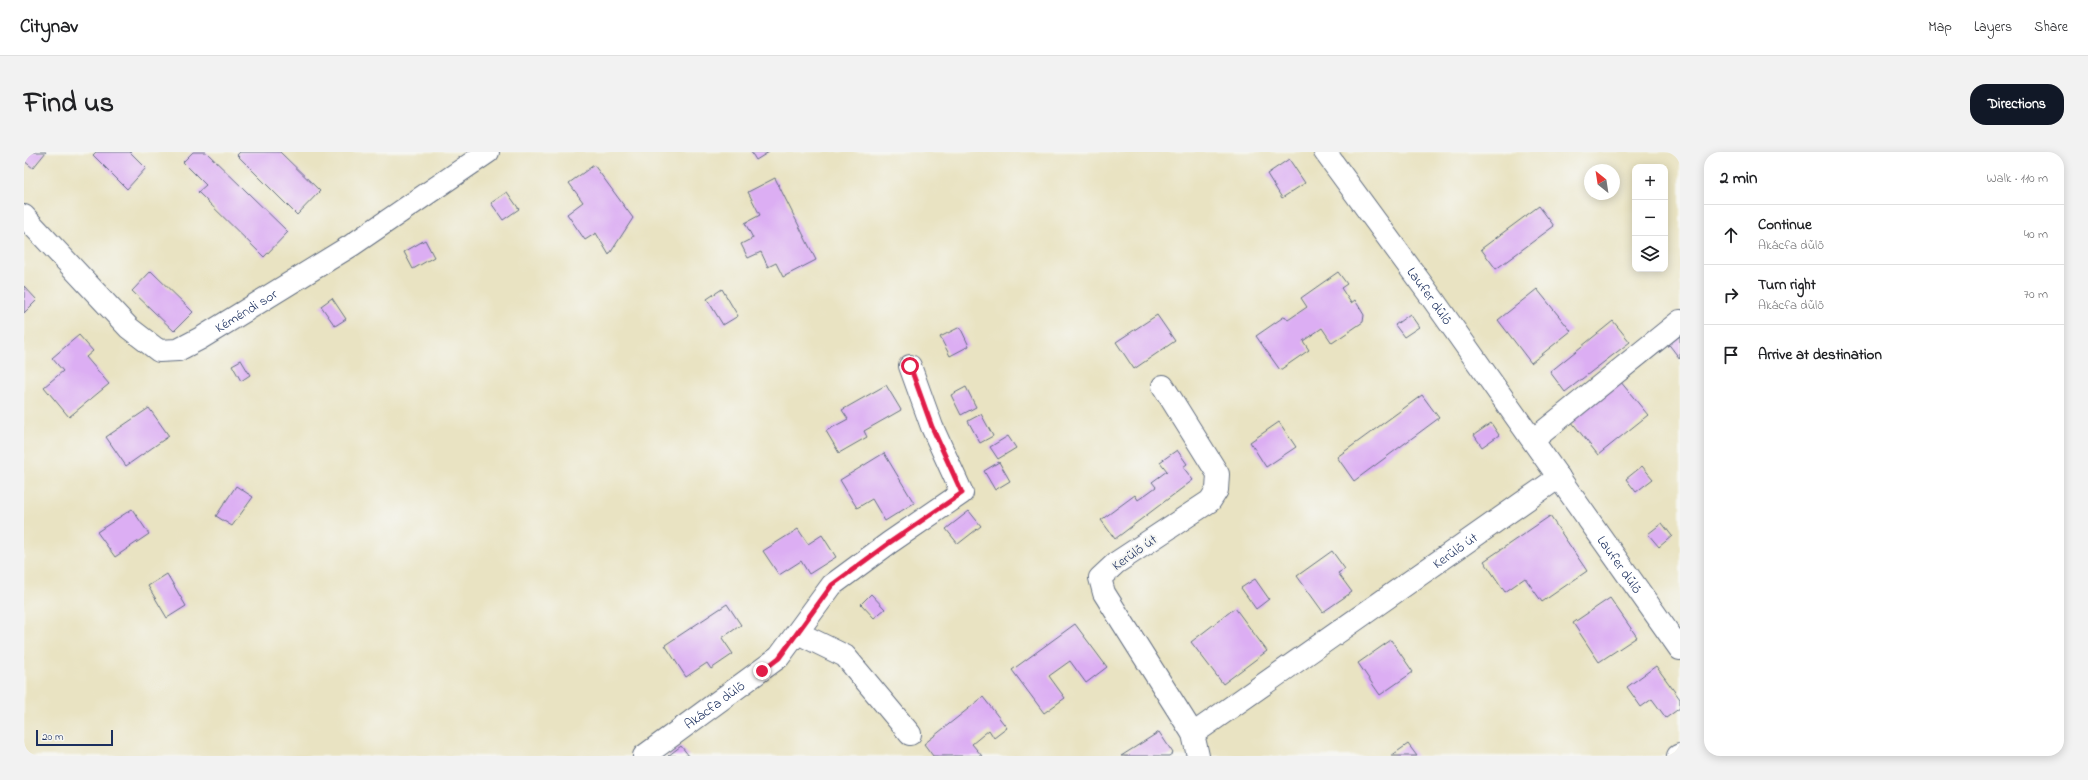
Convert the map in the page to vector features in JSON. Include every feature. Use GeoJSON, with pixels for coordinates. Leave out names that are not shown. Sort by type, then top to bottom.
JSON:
{"type":"FeatureCollection","features":[{"type":"Feature","properties":{"kind":"street","name":"Kéméndi sor"},"geometry":{"type":"LineString","coordinates":[[24,216],[129,328],[158,351],[178,350],[201,338],[352,245],[488,152]]}},
{"type":"Feature","properties":{"kind":"street","name":"Laufer dűlő"},"geometry":{"type":"LineString","coordinates":[[1325,152],[1432,298],[1680,649]]}},
{"type":"Feature","properties":{"kind":"street"},"geometry":{"type":"LineString","coordinates":[[1532,440],[1680,321]]}},
{"type":"Feature","properties":{"kind":"street","name":"Akácfa dűlő"},"geometry":{"type":"LineString","coordinates":[[644,756],[779,658],[832,585],[889,543],[962,493],[932,427],[910,366]]}},
{"type":"Feature","properties":{"kind":"street","name":"Kerülő út"},"geometry":{"type":"LineString","coordinates":[[1163,386],[1218,474],[1217,490],[1210,501],[1116,564],[1100,578],[1104,593],[1193,734],[1198,756]]}},
{"type":"Feature","properties":{"kind":"street","name":"Kerülő út"},"geometry":{"type":"LineString","coordinates":[[1193,734],[1559,477]]}},
{"type":"Feature","properties":{"kind":"street"},"geometry":{"type":"LineString","coordinates":[[798,633],[845,656],[910,734]]}},
{"type":"Feature","properties":{"kind":"building"},"geometry":{"type":"Polygon","coordinates":[[[24,152],[46,152],[33,168],[24,161],[24,152]]]}},
{"type":"Feature","properties":{"kind":"building"},"geometry":{"type":"Polygon","coordinates":[[[96,152],[130,152],[146,168],[127,189],[93,155],[96,152]]]}},
{"type":"Feature","properties":{"kind":"building"},"geometry":{"type":"Polygon","coordinates":[[[193,152],[206,152],[288,232],[264,257],[198,192],[206,185],[183,162],[193,152]]]}},
{"type":"Feature","properties":{"kind":"building"},"geometry":{"type":"Polygon","coordinates":[[[240,152],[280,152],[320,191],[297,215],[237,155],[240,152]]]}},
{"type":"Feature","properties":{"kind":"building"},"geometry":{"type":"Polygon","coordinates":[[[751,152],[769,152],[756,160],[751,152]]]}},
{"type":"Feature","properties":{"kind":"building"},"geometry":{"type":"Polygon","coordinates":[[[1289,159],[1305,183],[1282,198],[1267,174],[1289,159]]]}},
{"type":"Feature","properties":{"kind":"building"},"geometry":{"type":"Polygon","coordinates":[[[594,165],[633,218],[609,255],[596,233],[585,240],[567,214],[583,202],[569,183],[594,165]]]}},
{"type":"Feature","properties":{"kind":"building"},"geometry":{"type":"Polygon","coordinates":[[[775,178],[816,260],[783,277],[776,263],[768,267],[761,252],[748,258],[741,244],[753,238],[745,223],[760,215],[748,192],[775,178]]]}},
{"type":"Feature","properties":{"kind":"building"},"geometry":{"type":"Polygon","coordinates":[[[507,192],[519,209],[503,220],[491,203],[507,192]]]}},
{"type":"Feature","properties":{"kind":"building"},"geometry":{"type":"Polygon","coordinates":[[[1539,206],[1554,226],[1496,269],[1481,249],[1539,206]]]}},
{"type":"Feature","properties":{"kind":"building"},"geometry":{"type":"Polygon","coordinates":[[[425,240],[434,257],[413,269],[404,252],[425,240]]]}},
{"type":"Feature","properties":{"kind":"building"},"geometry":{"type":"Polygon","coordinates":[[[151,271],[193,312],[174,331],[132,291],[151,271]]]}},
{"type":"Feature","properties":{"kind":"building"},"geometry":{"type":"Polygon","coordinates":[[[1338,272],[1347,284],[1341,288],[1351,303],[1355,300],[1364,315],[1363,322],[1332,343],[1322,328],[1303,341],[1309,350],[1280,370],[1256,336],[1285,316],[1288,320],[1307,307],[1301,298],[1338,272]]]}},
{"type":"Feature","properties":{"kind":"building"},"geometry":{"type":"Polygon","coordinates":[[[24,286],[37,300],[24,313],[24,286]]]}},
{"type":"Feature","properties":{"kind":"building"},"geometry":{"type":"Polygon","coordinates":[[[722,289],[738,316],[723,325],[707,299],[722,289]]]}},
{"type":"Feature","properties":{"kind":"building"},"geometry":{"type":"Polygon","coordinates":[[[1537,289],[1571,331],[1531,363],[1498,320],[1537,289]]]}},
{"type":"Feature","properties":{"kind":"building"},"geometry":{"type":"Polygon","coordinates":[[[332,298],[346,319],[335,326],[321,306],[332,298]]]}},
{"type":"Feature","properties":{"kind":"building"},"geometry":{"type":"Polygon","coordinates":[[[1410,314],[1419,327],[1404,337],[1395,325],[1410,314]]]}},
{"type":"Feature","properties":{"kind":"building"},"geometry":{"type":"Polygon","coordinates":[[[1157,315],[1175,341],[1134,369],[1116,342],[1157,315]]]}},
{"type":"Feature","properties":{"kind":"building"},"geometry":{"type":"Polygon","coordinates":[[[1613,321],[1630,342],[1565,392],[1550,372],[1613,321]]]}},
{"type":"Feature","properties":{"kind":"building"},"geometry":{"type":"Polygon","coordinates":[[[960,327],[969,346],[950,356],[940,337],[960,327]]]}},
{"type":"Feature","properties":{"kind":"building"},"geometry":{"type":"Polygon","coordinates":[[[1680,331],[1680,359],[1667,342],[1680,331]]]}},
{"type":"Feature","properties":{"kind":"building"},"geometry":{"type":"Polygon","coordinates":[[[79,335],[93,351],[86,357],[109,384],[69,417],[44,387],[63,371],[52,358],[79,335]]]}},
{"type":"Feature","properties":{"kind":"building"},"geometry":{"type":"Polygon","coordinates":[[[241,360],[250,375],[241,381],[232,365],[241,360]]]}},
{"type":"Feature","properties":{"kind":"building"},"geometry":{"type":"Polygon","coordinates":[[[1620,381],[1648,415],[1598,455],[1571,421],[1620,381]]]}},
{"type":"Feature","properties":{"kind":"building"},"geometry":{"type":"Polygon","coordinates":[[[886,385],[901,410],[864,431],[867,437],[839,453],[826,431],[848,419],[842,410],[886,385]]]}},
{"type":"Feature","properties":{"kind":"building"},"geometry":{"type":"Polygon","coordinates":[[[966,387],[976,407],[961,415],[951,395],[966,387]]]}},
{"type":"Feature","properties":{"kind":"building"},"geometry":{"type":"Polygon","coordinates":[[[1422,395],[1439,418],[1354,481],[1337,457],[1422,395]]]}},
{"type":"Feature","properties":{"kind":"building"},"geometry":{"type":"Polygon","coordinates":[[[149,408],[169,436],[126,466],[106,437],[149,408]]]}},
{"type":"Feature","properties":{"kind":"building"},"geometry":{"type":"Polygon","coordinates":[[[981,414],[993,436],[980,443],[968,421],[981,414]]]}},
{"type":"Feature","properties":{"kind":"building"},"geometry":{"type":"Polygon","coordinates":[[[1279,422],[1296,447],[1266,467],[1250,442],[1279,422]]]}},
{"type":"Feature","properties":{"kind":"building"},"geometry":{"type":"Polygon","coordinates":[[[1491,423],[1499,435],[1482,447],[1474,435],[1491,423]]]}},
{"type":"Feature","properties":{"kind":"building"},"geometry":{"type":"Polygon","coordinates":[[[1008,436],[1016,448],[998,459],[990,447],[1008,436]]]}},
{"type":"Feature","properties":{"kind":"building"},"geometry":{"type":"Polygon","coordinates":[[[1177,450],[1187,464],[1183,467],[1193,480],[1115,539],[1101,520],[1135,495],[1138,500],[1156,487],[1152,482],[1167,471],[1160,462],[1177,450]]]}},
{"type":"Feature","properties":{"kind":"building"},"geometry":{"type":"Polygon","coordinates":[[[884,453],[914,503],[885,521],[872,499],[857,508],[840,480],[884,453]]]}},
{"type":"Feature","properties":{"kind":"building"},"geometry":{"type":"Polygon","coordinates":[[[999,462],[1010,481],[995,490],[984,471],[999,462]]]}},
{"type":"Feature","properties":{"kind":"building"},"geometry":{"type":"Polygon","coordinates":[[[1642,466],[1653,479],[1636,492],[1626,479],[1642,466]]]}},
{"type":"Feature","properties":{"kind":"building"},"geometry":{"type":"Polygon","coordinates":[[[236,486],[253,497],[232,526],[216,516],[236,486]]]}},
{"type":"Feature","properties":{"kind":"building"},"geometry":{"type":"Polygon","coordinates":[[[132,509],[149,534],[115,557],[97,532],[132,509]]]}},
{"type":"Feature","properties":{"kind":"building"},"geometry":{"type":"Polygon","coordinates":[[[969,511],[981,526],[958,544],[946,529],[969,511]]]}},
{"type":"Feature","properties":{"kind":"building"},"geometry":{"type":"Polygon","coordinates":[[[1550,516],[1587,571],[1542,602],[1525,578],[1505,592],[1484,561],[1550,516]]]}},
{"type":"Feature","properties":{"kind":"building"},"geometry":{"type":"Polygon","coordinates":[[[1662,523],[1672,536],[1659,547],[1648,534],[1662,523]]]}},
{"type":"Feature","properties":{"kind":"building"},"geometry":{"type":"Polygon","coordinates":[[[798,529],[808,544],[822,535],[836,557],[809,574],[801,561],[779,575],[763,551],[798,529]]]}},
{"type":"Feature","properties":{"kind":"building"},"geometry":{"type":"Polygon","coordinates":[[[1332,551],[1345,569],[1338,573],[1352,592],[1323,612],[1297,576],[1332,551]]]}},
{"type":"Feature","properties":{"kind":"building"},"geometry":{"type":"Polygon","coordinates":[[[167,574],[186,606],[167,618],[148,586],[167,574]]]}},
{"type":"Feature","properties":{"kind":"building"},"geometry":{"type":"Polygon","coordinates":[[[1255,579],[1269,599],[1256,609],[1241,588],[1255,579]]]}},
{"type":"Feature","properties":{"kind":"building"},"geometry":{"type":"Polygon","coordinates":[[[871,594],[885,609],[874,618],[861,604],[871,594]]]}},
{"type":"Feature","properties":{"kind":"building"},"geometry":{"type":"Polygon","coordinates":[[[1610,598],[1637,637],[1599,662],[1573,623],[1610,598]]]}},
{"type":"Feature","properties":{"kind":"building"},"geometry":{"type":"Polygon","coordinates":[[[727,604],[741,625],[722,638],[733,654],[711,669],[707,663],[686,677],[665,645],[727,604]]]}},
{"type":"Feature","properties":{"kind":"building"},"geometry":{"type":"Polygon","coordinates":[[[1235,608],[1267,651],[1223,684],[1191,642],[1235,608]]]}},
{"type":"Feature","properties":{"kind":"building"},"geometry":{"type":"Polygon","coordinates":[[[1075,624],[1107,667],[1086,683],[1070,661],[1049,676],[1065,698],[1044,713],[1012,670],[1075,624]]]}},
{"type":"Feature","properties":{"kind":"building"},"geometry":{"type":"Polygon","coordinates":[[[1391,640],[1413,672],[1380,695],[1358,663],[1391,640]]]}},
{"type":"Feature","properties":{"kind":"building"},"geometry":{"type":"Polygon","coordinates":[[[1656,666],[1680,699],[1680,708],[1666,718],[1652,699],[1641,707],[1627,687],[1656,666]]]}},
{"type":"Feature","properties":{"kind":"building"},"geometry":{"type":"Polygon","coordinates":[[[983,697],[1007,728],[994,738],[989,730],[972,744],[982,756],[933,756],[924,744],[983,697]]]}},
{"type":"Feature","properties":{"kind":"building"},"geometry":{"type":"Polygon","coordinates":[[[1159,732],[1173,753],[1169,756],[1121,756],[1159,732]]]}},
{"type":"Feature","properties":{"kind":"building"},"geometry":{"type":"Polygon","coordinates":[[[1408,744],[1417,756],[1391,756],[1408,744]]]}},
{"type":"Feature","properties":{"kind":"building"},"geometry":{"type":"Polygon","coordinates":[[[681,746],[689,756],[668,756],[681,746]]]}},
{"type":"Feature","properties":{"kind":"route"},"geometry":{"type":"LineString","coordinates":[[762,671],[779,658],[832,585],[889,543],[962,493],[932,427],[910,366]]}}]}
